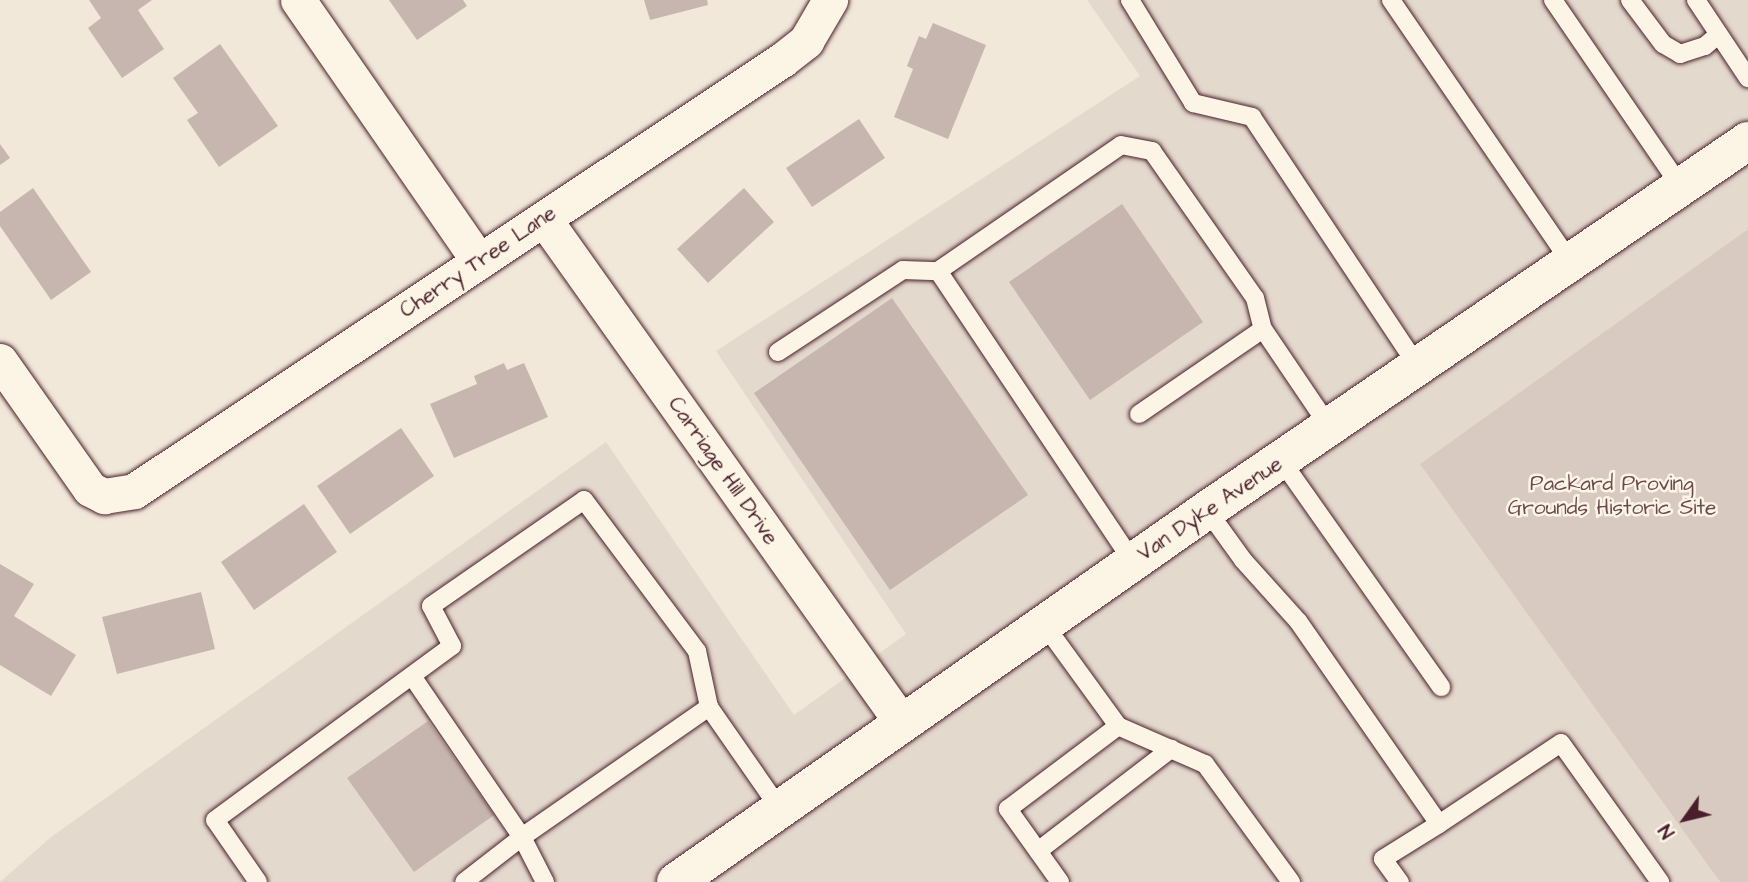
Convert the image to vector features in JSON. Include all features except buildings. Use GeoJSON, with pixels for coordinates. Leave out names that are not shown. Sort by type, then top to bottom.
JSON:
{"type":"FeatureCollection","features":[{"type":"Feature","properties":{"kind":"main road","name":"Van Dyke Avenue"},"geometry":{"type":"LineString","coordinates":[[680,881],[1207,510],[1748,141]]}},
{"type":"Feature","properties":{"kind":"street"},"geometry":{"type":"LineString","coordinates":[[298,0],[479,261]]}},
{"type":"Feature","properties":{"kind":"street","name":"Cherry Tree Lane"},"geometry":{"type":"LineString","coordinates":[[0,360],[83,482],[104,496],[134,491],[782,60],[806,41],[830,0]]}},
{"type":"Feature","properties":{"kind":"street","name":"Carriage Hill Drive"},"geometry":{"type":"LineString","coordinates":[[544,219],[902,723]]}},
{"type":"Feature","properties":{"kind":"lane"},"geometry":{"type":"LineString","coordinates":[[1130,0],[1193,103],[1252,117],[1418,367]]}},
{"type":"Feature","properties":{"kind":"lane"},"geometry":{"type":"LineString","coordinates":[[1391,0],[1571,263]]}},
{"type":"Feature","properties":{"kind":"lane"},"geometry":{"type":"LineString","coordinates":[[1553,0],[1681,187]]}},
{"type":"Feature","properties":{"kind":"lane"},"geometry":{"type":"LineString","coordinates":[[1630,0],[1663,44],[1680,54],[1705,46],[1719,34]]}},
{"type":"Feature","properties":{"kind":"lane"},"geometry":{"type":"LineString","coordinates":[[1696,0],[1748,78]]}},
{"type":"Feature","properties":{"kind":"lane"},"geometry":{"type":"LineString","coordinates":[[778,352],[903,270],[938,271],[1121,145],[1152,151],[1255,298],[1263,329],[1330,428]]}},
{"type":"Feature","properties":{"kind":"lane"},"geometry":{"type":"LineString","coordinates":[[938,271],[1133,562]]}},
{"type":"Feature","properties":{"kind":"lane"},"geometry":{"type":"LineString","coordinates":[[1139,414],[1263,329]]}},
{"type":"Feature","properties":{"kind":"lane"},"geometry":{"type":"LineString","coordinates":[[1281,460],[1441,687]]}},
{"type":"Feature","properties":{"kind":"lane"},"geometry":{"type":"LineString","coordinates":[[258,882],[215,820],[452,646],[431,606],[584,500],[696,651],[709,707],[780,809]]}},
{"type":"Feature","properties":{"kind":"lane"},"geometry":{"type":"LineString","coordinates":[[1207,510],[1243,560],[1298,621],[1439,824]]}},
{"type":"Feature","properties":{"kind":"lane"},"geometry":{"type":"LineString","coordinates":[[1044,624],[1118,726],[1205,764],[1291,882]]}},
{"type":"Feature","properties":{"kind":"lane"},"geometry":{"type":"LineString","coordinates":[[412,676],[522,837],[545,882]]}},
{"type":"Feature","properties":{"kind":"lane"},"geometry":{"type":"LineString","coordinates":[[464,882],[522,837],[709,707]]}},
{"type":"Feature","properties":{"kind":"lane"},"geometry":{"type":"LineString","coordinates":[[1060,882],[1008,809],[1118,726]]}},
{"type":"Feature","properties":{"kind":"lane"},"geometry":{"type":"LineString","coordinates":[[1400,882],[1383,859],[1561,743],[1660,882]]}},
{"type":"Feature","properties":{"kind":"lane"},"geometry":{"type":"LineString","coordinates":[[1038,851],[1171,749]]}},
{"type":"Feature","properties":{"kind":"shaded area"},"geometry":{"type":"Polygon","coordinates":[[[1087,0],[1748,0],[1748,229],[1421,464],[1720,882],[0,882],[51,837],[606,442],[794,715],[906,634],[716,351],[1140,76],[1087,0]]]}},
{"type":"Feature","properties":{"kind":"green space","name":"Packard Proving Grounds Historic Site"},"geometry":{"type":"Polygon","coordinates":[[[1748,229],[1748,882],[1720,882],[1420,464],[1748,229]]]}}]}
